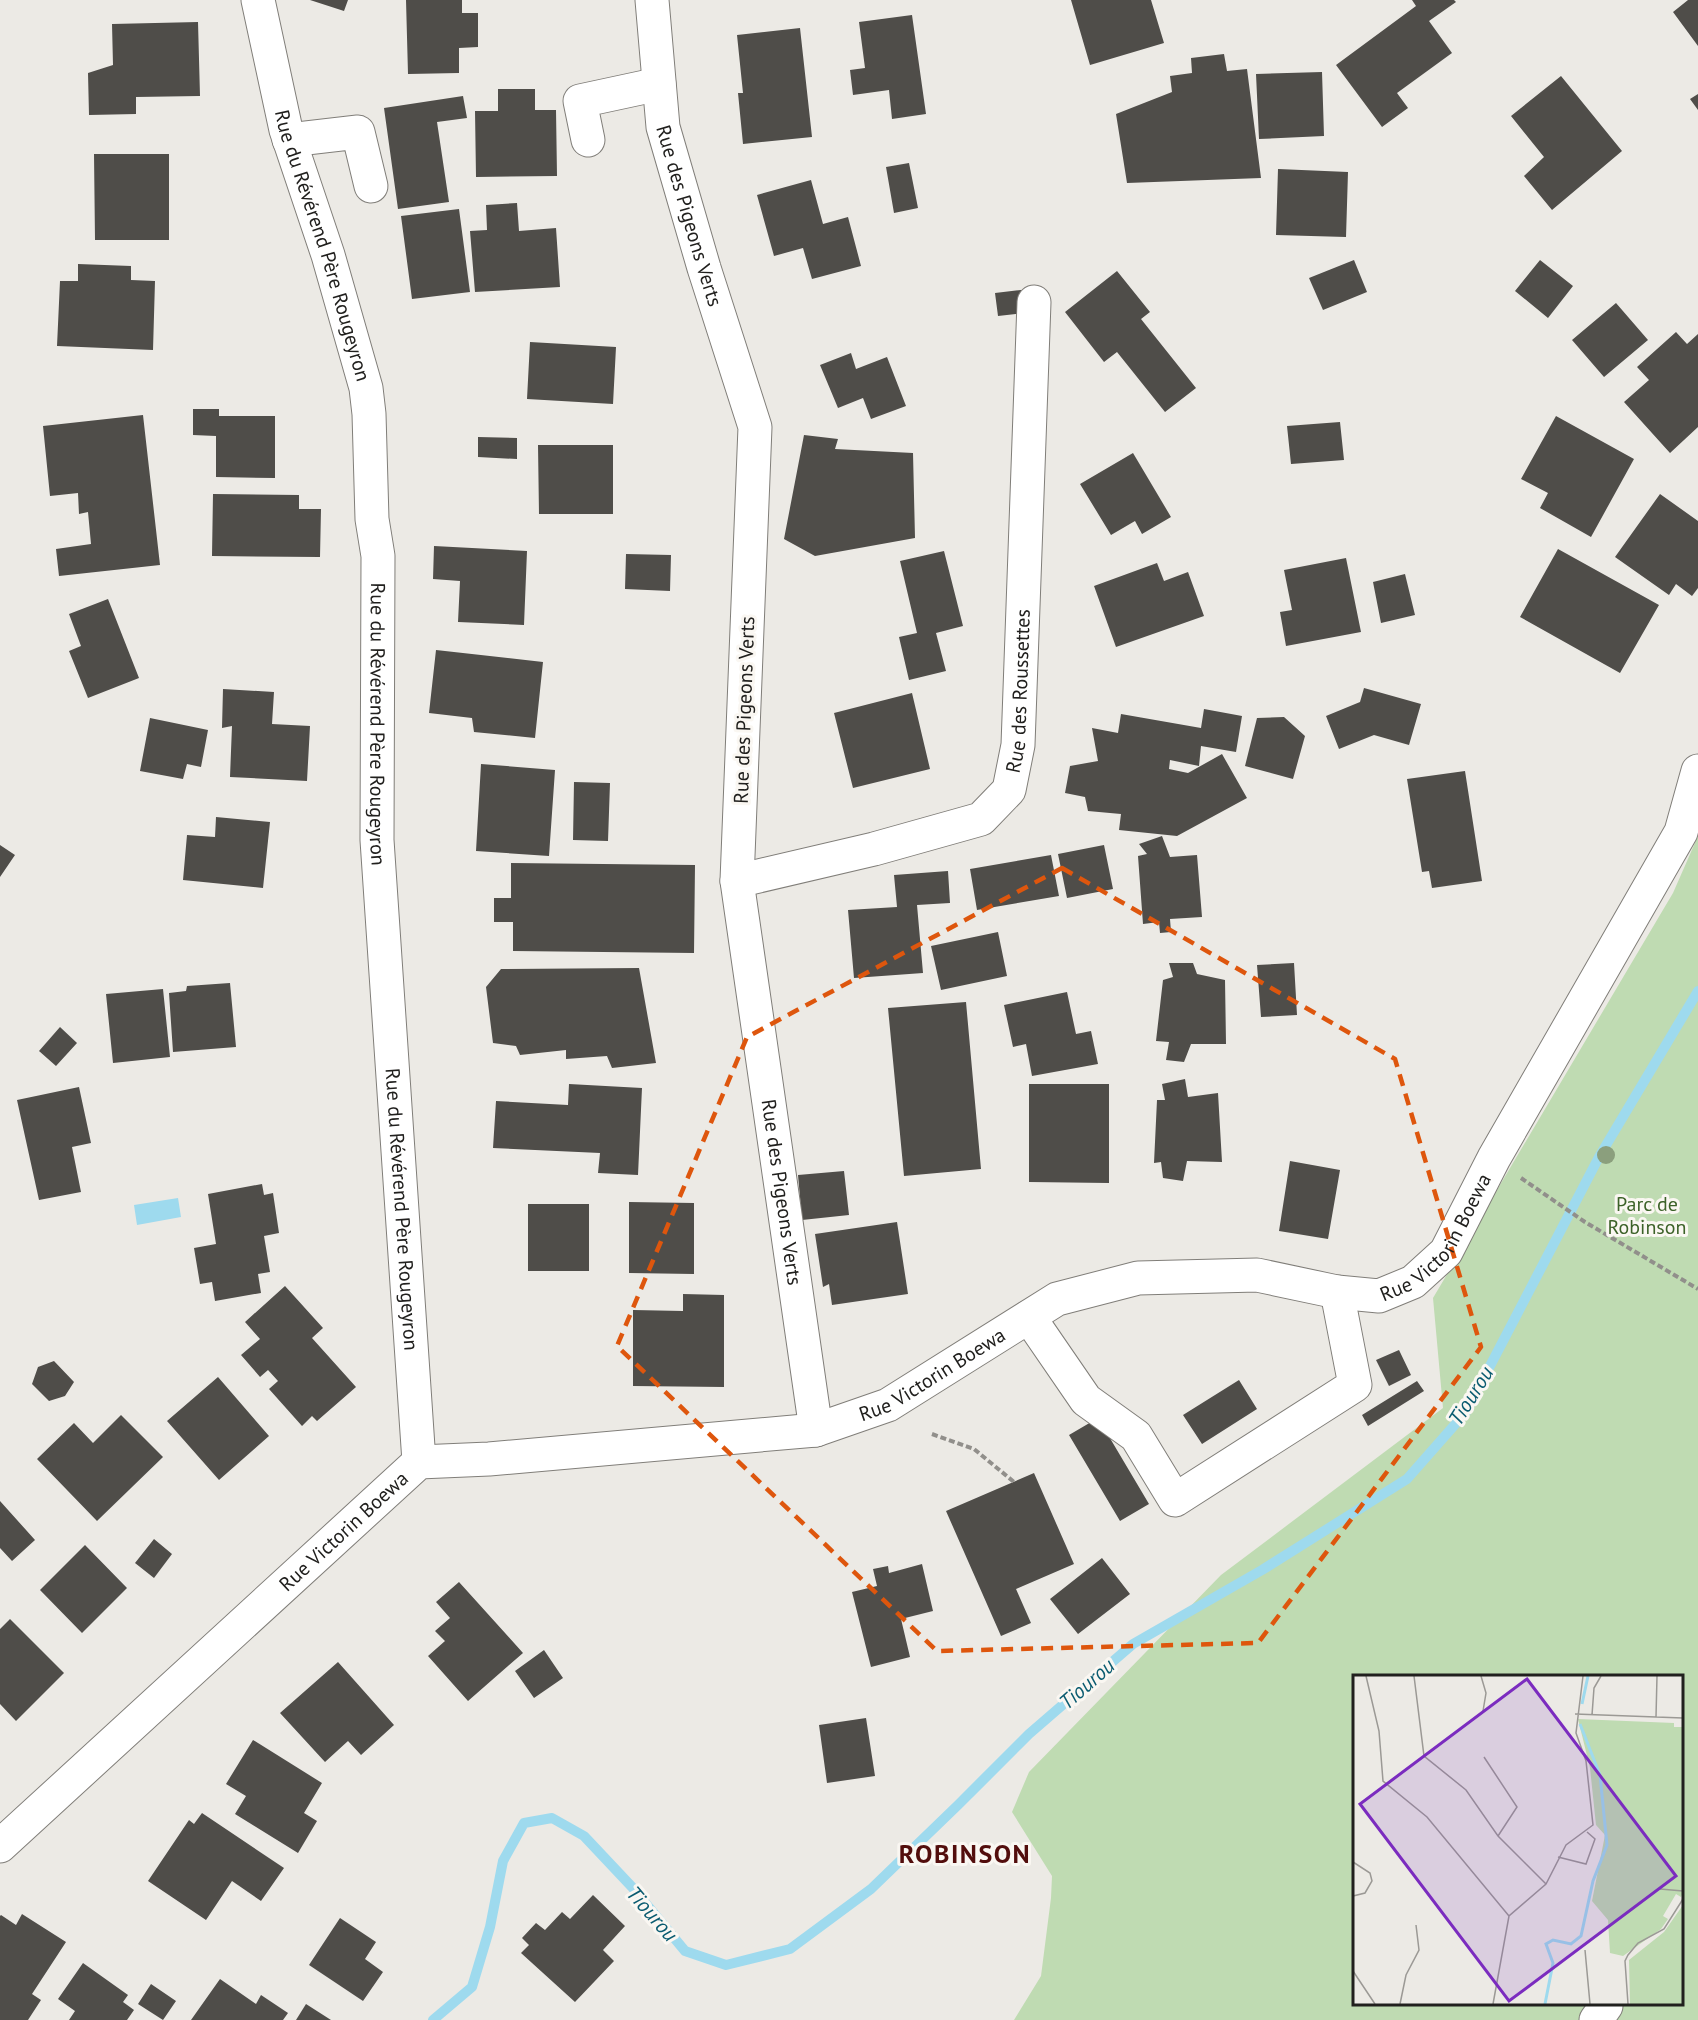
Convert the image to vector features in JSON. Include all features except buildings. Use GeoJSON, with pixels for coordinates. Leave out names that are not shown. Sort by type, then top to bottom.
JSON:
{"type":"FeatureCollection","features":[{"type":"Feature","properties":{"kind":"street","name":"Rue du Révérend Père Rougeyron"},"geometry":{"type":"LineString","coordinates":[[258,0],[289,140],[331,264],[366,388],[369,414],[372,519],[378,556],[377,840],[418,1462]]}},
{"type":"Feature","properties":{"kind":"street","name":"Rue des Pigeons Verts"},"geometry":{"type":"LineString","coordinates":[[652,0],[663,128],[704,268],[755,427],[737,881],[816,1430]]}},
{"type":"Feature","properties":{"kind":"street"},"geometry":{"type":"LineString","coordinates":[[588,140],[580,100],[659,84]]}},
{"type":"Feature","properties":{"kind":"street"},"geometry":{"type":"LineString","coordinates":[[289,140],[358,132],[371,186]]}},
{"type":"Feature","properties":{"kind":"street","name":"Rue des Roussettes"},"geometry":{"type":"LineString","coordinates":[[737,881],[874,849],[981,819],[1009,790],[1018,745],[1034,302]]}},
{"type":"Feature","properties":{"kind":"street","name":"Rue Victorin Boewa"},"geometry":{"type":"LineString","coordinates":[[0,1846],[418,1462],[489,1459],[816,1430],[888,1405],[1057,1299],[1138,1278],[1257,1275],[1337,1292],[1379,1296],[1413,1282],[1446,1252],[1494,1158],[1681,832],[1698,771]]}},
{"type":"Feature","properties":{"kind":"street"},"geometry":{"type":"LineString","coordinates":[[1029,1317],[1086,1400],[1136,1436],[1176,1500],[1356,1385],[1337,1292]]}},
{"type":"Feature","properties":{"kind":"path"},"geometry":{"type":"LineString","coordinates":[[1494,1158],[1585,1222],[1698,1289]]}},
{"type":"Feature","properties":{"kind":"path"},"geometry":{"type":"LineString","coordinates":[[932,1434],[974,1449],[1014,1482]]}},
{"type":"Feature","properties":{"kind":"highlighted area"},"geometry":{"type":"Polygon","coordinates":[[[1062,868],[1395,1059],[1481,1347],[1258,1643],[937,1651],[617,1346],[747,1037],[1062,868]]]}},
{"type":"Feature","properties":{"kind":"green space","name":"Parc de Robinson"},"geometry":{"type":"Polygon","coordinates":[[[1698,836],[1698,2020],[1014,2020],[1041,1976],[1051,1898],[1052,1876],[1012,1812],[1029,1772],[1221,1575],[1443,1408],[1433,1298],[1673,893],[1698,836]]]}},
{"type":"Feature","properties":{"kind":"water"},"geometry":{"type":"Polygon","coordinates":[[[178,1198],[181,1217],[137,1225],[134,1205],[178,1198]]]}},
{"type":"Feature","properties":{"kind":"waterway","name":"Tiourou"},"geometry":{"type":"LineString","coordinates":[[433,2020],[472,1987],[490,1927],[503,1861],[524,1823],[552,1818],[584,1836],[632,1887],[685,1951],[726,1965],[790,1949],[871,1889],[1029,1734],[1133,1644],[1262,1570],[1407,1479],[1466,1412],[1599,1157],[1698,991]]}},
{"type":"Feature","properties":{"kind":"district","name":"ROBINSON"},"geometry":{"type":"Point","coordinates":[965,1854]}}]}
